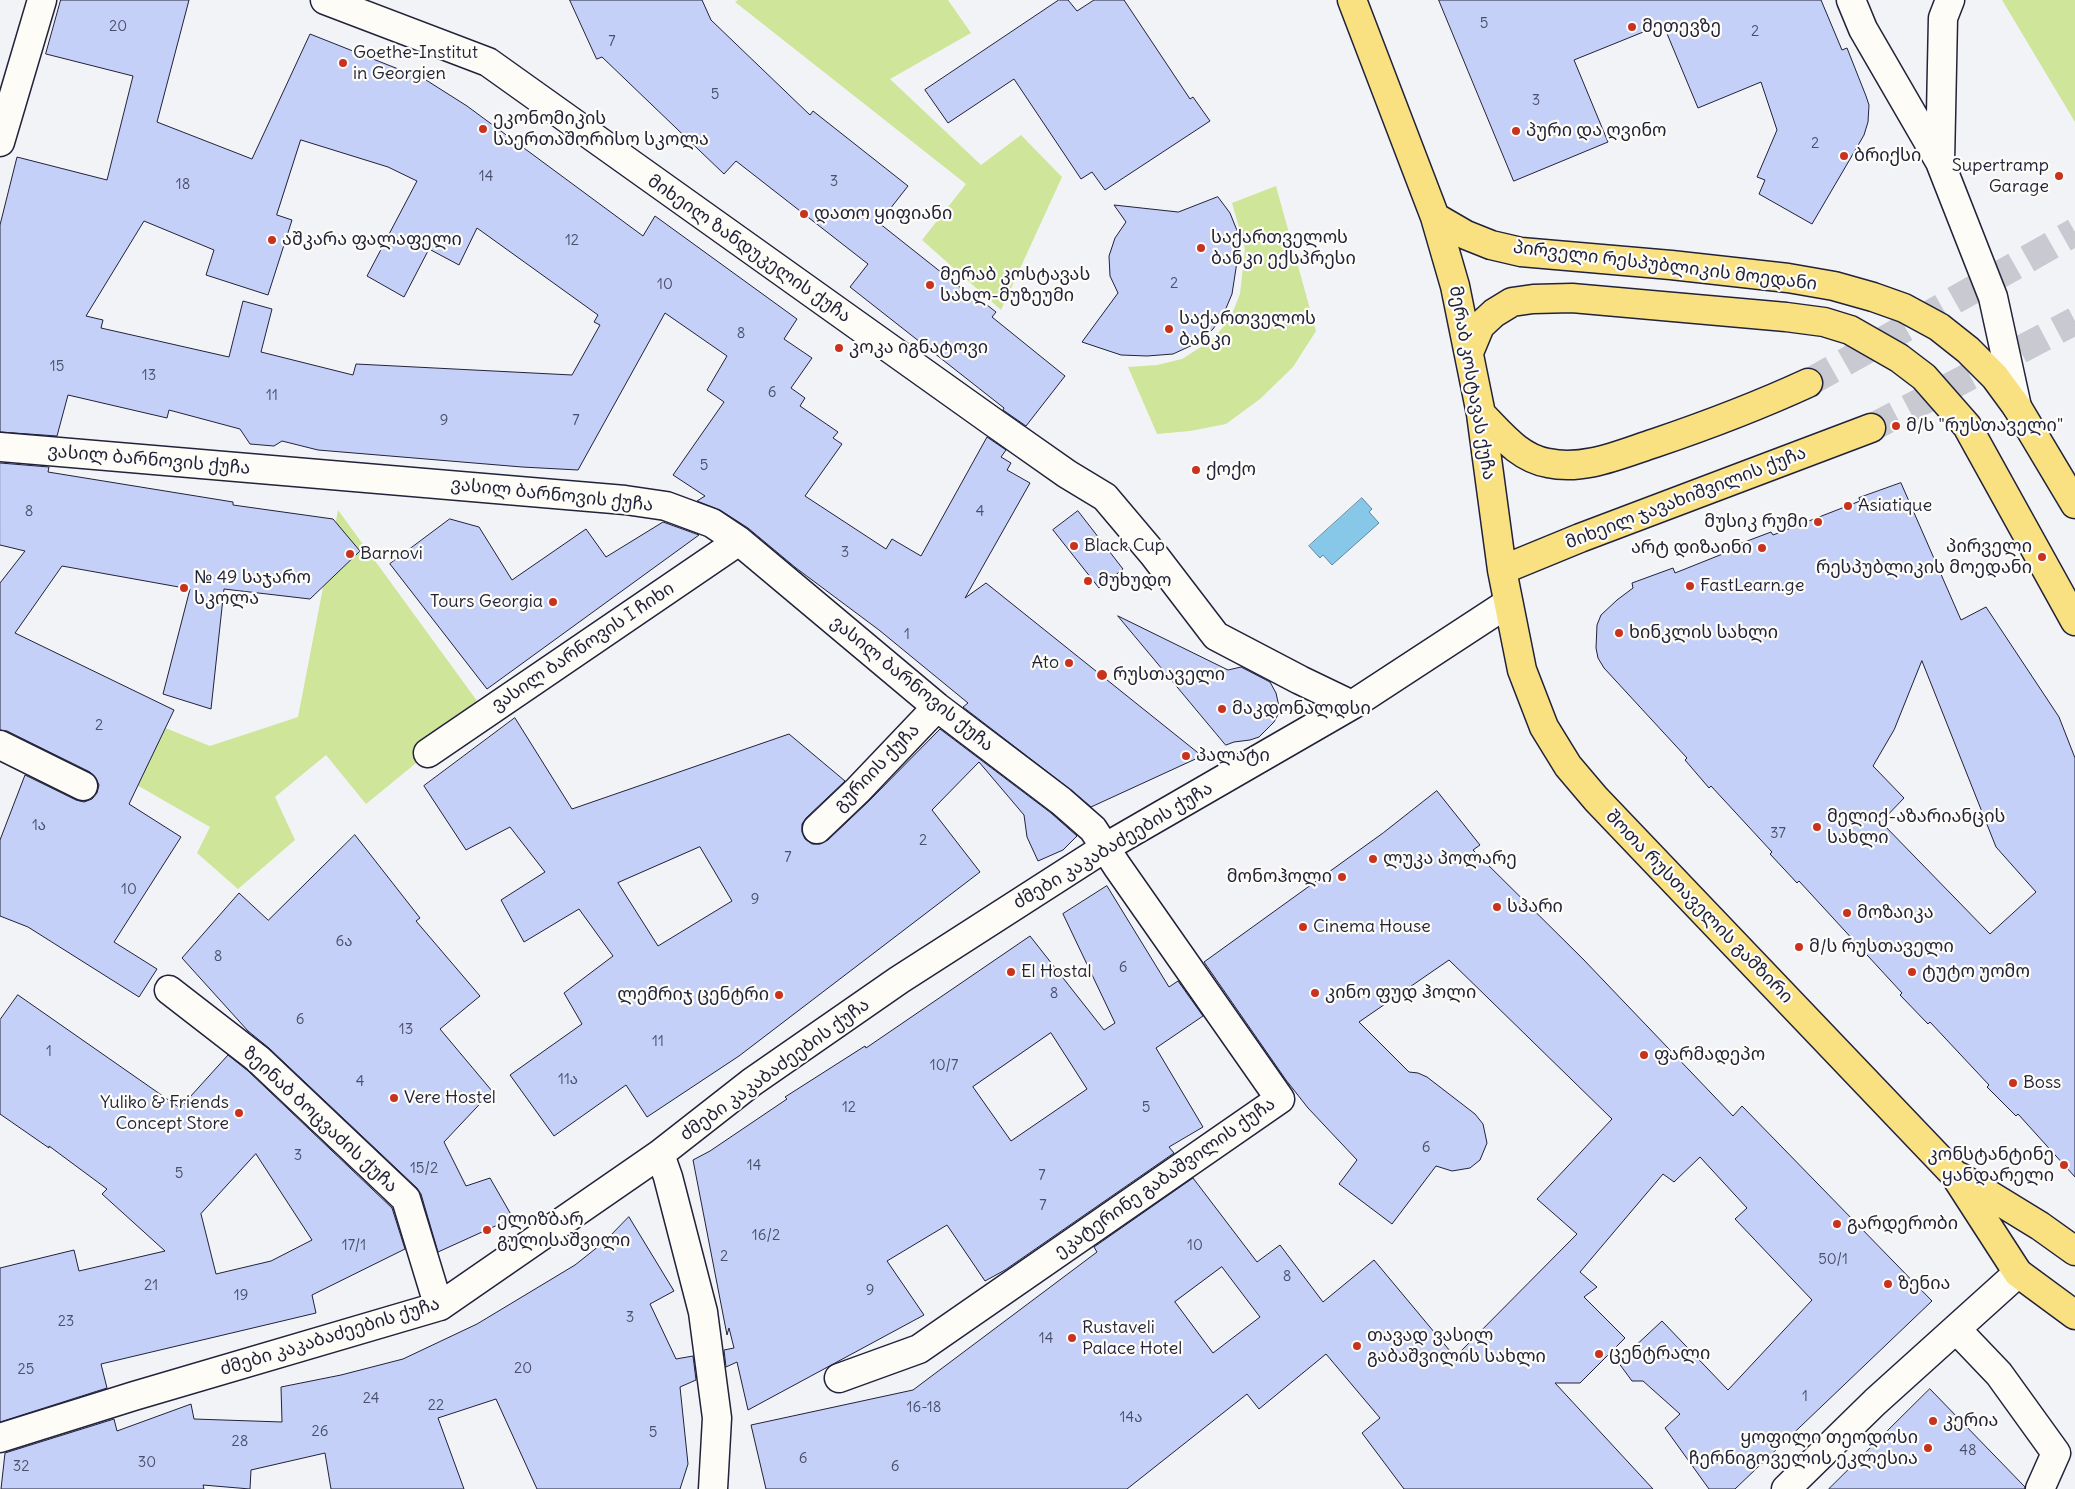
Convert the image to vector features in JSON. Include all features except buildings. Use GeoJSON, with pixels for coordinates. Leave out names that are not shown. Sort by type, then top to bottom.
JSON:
{"type":"FeatureCollection","features":[{"type":"Feature","properties":{"kind":"main road","name":"მერაბ კოსტავას ქუჩა"},"geometry":{"type":"LineString","coordinates":[[1352,0],[1435,217],[1455,286],[1470,350],[1481,414],[1508,602]]}},
{"type":"Feature","properties":{"kind":"main road","name":"პირველი რესპუბლიკის მოედანი"},"geometry":{"type":"LineString","coordinates":[[1435,217],[1466,235],[1490,245],[1520,252],[1671,265],[1788,278],[1834,286],[1904,308],[1939,327],[1968,350],[1995,377],[2017,408],[2075,504]]}},
{"type":"Feature","properties":{"kind":"main road","name":"პირველი რესპუბლიკის მოედანი"},"geometry":{"type":"LineString","coordinates":[[1470,350],[1480,326],[1494,313],[1512,302],[1533,299],[1572,298],[1786,317],[1824,322],[1850,330],[1898,358],[1924,376],[1967,426],[2075,621]]}},
{"type":"Feature","properties":{"kind":"main road"},"geometry":{"type":"LineString","coordinates":[[1481,414],[1509,443],[1525,455],[1548,464],[1578,465],[1607,459],[1694,430],[1758,406],[1808,383]]}},
{"type":"Feature","properties":{"kind":"main road","name":"მიხეილ ჯავახიშვილის ქუჩა"},"geometry":{"type":"LineString","coordinates":[[1502,570],[1580,538],[1871,428]]}},
{"type":"Feature","properties":{"kind":"main road","name":"შოთა რუსთაველის გამზირი"},"geometry":{"type":"LineString","coordinates":[[1508,602],[1522,670],[1532,698],[1544,726],[1568,766],[1596,799],[1954,1174],[2018,1273],[2075,1315]]}},
{"type":"Feature","properties":{"kind":"main road","name":"შოთა რუსთაველის გამზირი"},"geometry":{"type":"LineString","coordinates":[[1954,1174],[2040,1226],[2075,1250]]}},
{"type":"Feature","properties":{"kind":"street"},"geometry":{"type":"LineString","coordinates":[[0,142],[42,0]]}},
{"type":"Feature","properties":{"kind":"street","name":"მიხეილ ზანდუკელის ქუჩა"},"geometry":{"type":"LineString","coordinates":[[325,0],[488,62],[969,405],[1067,474],[1104,497],[1154,555],[1216,636],[1352,705]]}},
{"type":"Feature","properties":{"kind":"street"},"geometry":{"type":"LineString","coordinates":[[1851,0],[1863,29],[1940,162],[1993,297],[2017,408]]}},
{"type":"Feature","properties":{"kind":"street"},"geometry":{"type":"LineString","coordinates":[[1940,162],[1943,18],[1950,0]]}},
{"type":"Feature","properties":{"kind":"street","name":"ვასილ ბარნოვის ქუჩა"},"geometry":{"type":"LineString","coordinates":[[0,447],[625,500],[666,506],[694,516],[712,523],[739,541],[937,707],[1061,801],[1093,830],[1106,847]]}},
{"type":"Feature","properties":{"kind":"street","name":"ვასილ ბარნოვის I ჩიხი"},"geometry":{"type":"LineString","coordinates":[[428,753],[739,541]]}},
{"type":"Feature","properties":{"kind":"street","name":"ძმები კაკაბაძეების ქუჩა"},"geometry":{"type":"LineString","coordinates":[[0,1438],[134,1396],[440,1306],[660,1154],[752,1082],[899,980],[1106,847],[1352,705],[1508,602]]}},
{"type":"Feature","properties":{"kind":"street","name":"გურიის ქუჩა"},"geometry":{"type":"LineString","coordinates":[[817,830],[937,707]]}},
{"type":"Feature","properties":{"kind":"street"},"geometry":{"type":"LineString","coordinates":[[0,746],[83,786]]}},
{"type":"Feature","properties":{"kind":"street","name":"ეკატერინე გაბაშვილის ქუჩა"},"geometry":{"type":"LineString","coordinates":[[839,1378],[919,1349],[1280,1099],[1117,866],[1106,847]]}},
{"type":"Feature","properties":{"kind":"street","name":"ზეინაბ ბოცვაძის ქუჩა"},"geometry":{"type":"LineString","coordinates":[[169,990],[258,1059],[406,1199],[440,1306]]}},
{"type":"Feature","properties":{"kind":"street"},"geometry":{"type":"LineString","coordinates":[[660,1154],[668,1177],[703,1312],[717,1418],[713,1489]]}},
{"type":"Feature","properties":{"kind":"street"},"geometry":{"type":"LineString","coordinates":[[1786,1489],[1875,1402],[2018,1273]]}},
{"type":"Feature","properties":{"kind":"street"},"geometry":{"type":"LineString","coordinates":[[1956,1330],[1998,1374],[2056,1453],[2040,1489]]}},
{"type":"Feature","properties":{"kind":"green space"},"geometry":{"type":"Polygon","coordinates":[[[738,0],[948,0],[971,33],[890,79],[981,165],[1021,135],[1062,177],[1001,310],[922,240],[966,184],[735,2],[738,0]]]}},
{"type":"Feature","properties":{"kind":"green space"},"geometry":{"type":"Polygon","coordinates":[[[2002,0],[2075,0],[2075,122],[2002,0]]]}},
{"type":"Feature","properties":{"kind":"green space"},"geometry":{"type":"Polygon","coordinates":[[[1276,186],[1316,331],[1293,367],[1260,399],[1226,424],[1190,431],[1157,434],[1128,367],[1157,365],[1182,359],[1212,340],[1230,319],[1240,294],[1245,249],[1232,203],[1276,186]]]}},
{"type":"Feature","properties":{"kind":"green space"},"geometry":{"type":"Polygon","coordinates":[[[338,510],[480,705],[421,759],[366,804],[326,755],[275,797],[295,840],[238,889],[197,853],[210,827],[109,769],[90,781],[0,735],[0,681],[9,665],[210,746],[298,717],[338,510]]]}},
{"type":"Feature","properties":{"kind":"water"},"geometry":{"type":"Polygon","coordinates":[[[1362,498],[1372,509],[1369,512],[1379,523],[1332,565],[1323,555],[1320,558],[1309,546],[1362,498]]]}},
{"type":"Feature","properties":{"kind":"tunnel"},"geometry":{"type":"LineString","coordinates":[[1808,383],[2075,232]]}},
{"type":"Feature","properties":{"kind":"tunnel"},"geometry":{"type":"LineString","coordinates":[[1871,428],[2075,321]]}},
{"type":"Feature","properties":{"kind":"place","name":"მეთევზე"},"geometry":{"type":"Point","coordinates":[1632,27]}},
{"type":"Feature","properties":{"kind":"place","name":"Goethe-Institut in Georgien"},"geometry":{"type":"Point","coordinates":[343,63]}},
{"type":"Feature","properties":{"kind":"place","name":"ეკონომიკის საერთაშორისო სკოლა"},"geometry":{"type":"Point","coordinates":[483,129]}},
{"type":"Feature","properties":{"kind":"place","name":"პური და ღვინო"},"geometry":{"type":"Point","coordinates":[1516,131]}},
{"type":"Feature","properties":{"kind":"place","name":"ბრიქსი"},"geometry":{"type":"Point","coordinates":[1844,156]}},
{"type":"Feature","properties":{"kind":"place","name":"Supertramp Garage"},"geometry":{"type":"Point","coordinates":[2059,176]}},
{"type":"Feature","properties":{"kind":"place","name":"დათო ყიფიანი"},"geometry":{"type":"Point","coordinates":[804,214]}},
{"type":"Feature","properties":{"kind":"place","name":"აშკარა ფალაფელი"},"geometry":{"type":"Point","coordinates":[272,240]}},
{"type":"Feature","properties":{"kind":"place","name":"საქართველოს ბანკი ექსპრესი"},"geometry":{"type":"Point","coordinates":[1201,248]}},
{"type":"Feature","properties":{"kind":"place","name":"მერაბ კოსტავას სახლ-მუზეუმი"},"geometry":{"type":"Point","coordinates":[930,285]}},
{"type":"Feature","properties":{"kind":"place","name":"საქართველოს ბანკი"},"geometry":{"type":"Point","coordinates":[1169,329]}},
{"type":"Feature","properties":{"kind":"place","name":"კოკა იგნატოვი"},"geometry":{"type":"Point","coordinates":[839,348]}},
{"type":"Feature","properties":{"kind":"place","name":"მ/ს \"რუსთაველი\""},"geometry":{"type":"Point","coordinates":[1896,426]}},
{"type":"Feature","properties":{"kind":"place","name":"ქოქო"},"geometry":{"type":"Point","coordinates":[1196,470]}},
{"type":"Feature","properties":{"kind":"place","name":"Asiatique"},"geometry":{"type":"Point","coordinates":[1848,506]}},
{"type":"Feature","properties":{"kind":"place","name":"მუსიკ რუმი"},"geometry":{"type":"Point","coordinates":[1818,522]}},
{"type":"Feature","properties":{"kind":"place","name":"Black Cup"},"geometry":{"type":"Point","coordinates":[1074,546]}},
{"type":"Feature","properties":{"kind":"place","name":"არტ დიზაინი"},"geometry":{"type":"Point","coordinates":[1762,548]}},
{"type":"Feature","properties":{"kind":"place","name":"Barnovi"},"geometry":{"type":"Point","coordinates":[350,554]}},
{"type":"Feature","properties":{"kind":"place","name":"პირველი რესპუბლიკის მოედანი"},"geometry":{"type":"Point","coordinates":[2042,557]}},
{"type":"Feature","properties":{"kind":"place","name":"მუხუდო"},"geometry":{"type":"Point","coordinates":[1088,581]}},
{"type":"Feature","properties":{"kind":"place","name":"FastLearn.ge"},"geometry":{"type":"Point","coordinates":[1690,586]}},
{"type":"Feature","properties":{"kind":"place","name":"№ 49 საჯარო სკოლა"},"geometry":{"type":"Point","coordinates":[184,588]}},
{"type":"Feature","properties":{"kind":"place","name":"Tours Georgia"},"geometry":{"type":"Point","coordinates":[553,602]}},
{"type":"Feature","properties":{"kind":"place","name":"ხინკლის სახლი"},"geometry":{"type":"Point","coordinates":[1619,633]}},
{"type":"Feature","properties":{"kind":"place","name":"Ato"},"geometry":{"type":"Point","coordinates":[1069,663]}},
{"type":"Feature","properties":{"kind":"place","name":"რუსთაველი"},"geometry":{"type":"Point","coordinates":[1102,675]}},
{"type":"Feature","properties":{"kind":"place","name":"მაკდონალდსი"},"geometry":{"type":"Point","coordinates":[1222,709]}},
{"type":"Feature","properties":{"kind":"place","name":"პალატი"},"geometry":{"type":"Point","coordinates":[1186,756]}},
{"type":"Feature","properties":{"kind":"place","name":"მელიქ-აზარიანცის სახლი"},"geometry":{"type":"Point","coordinates":[1817,827]}},
{"type":"Feature","properties":{"kind":"place","name":"ლუკა პოლარე"},"geometry":{"type":"Point","coordinates":[1373,859]}},
{"type":"Feature","properties":{"kind":"place","name":"მონოჰოლი"},"geometry":{"type":"Point","coordinates":[1342,877]}},
{"type":"Feature","properties":{"kind":"place","name":"სპარი"},"geometry":{"type":"Point","coordinates":[1497,907]}},
{"type":"Feature","properties":{"kind":"place","name":"მოზაიკა"},"geometry":{"type":"Point","coordinates":[1847,913]}},
{"type":"Feature","properties":{"kind":"place","name":"Cinema House"},"geometry":{"type":"Point","coordinates":[1303,927]}},
{"type":"Feature","properties":{"kind":"place","name":"მ/ს რუსთაველი"},"geometry":{"type":"Point","coordinates":[1799,947]}},
{"type":"Feature","properties":{"kind":"place","name":"El Hostal"},"geometry":{"type":"Point","coordinates":[1011,972]}},
{"type":"Feature","properties":{"kind":"place","name":"ტუტო უომო"},"geometry":{"type":"Point","coordinates":[1912,972]}},
{"type":"Feature","properties":{"kind":"place","name":"კინო ფუდ ჰოლი"},"geometry":{"type":"Point","coordinates":[1315,993]}},
{"type":"Feature","properties":{"kind":"place","name":"ლემრიჯ ცენტრი"},"geometry":{"type":"Point","coordinates":[779,995]}},
{"type":"Feature","properties":{"kind":"place","name":"ფარმადეპო"},"geometry":{"type":"Point","coordinates":[1644,1055]}},
{"type":"Feature","properties":{"kind":"place","name":"Boss"},"geometry":{"type":"Point","coordinates":[2013,1083]}},
{"type":"Feature","properties":{"kind":"place","name":"Vere Hostel"},"geometry":{"type":"Point","coordinates":[394,1098]}},
{"type":"Feature","properties":{"kind":"place","name":"Yuliko & Friends Concept Store"},"geometry":{"type":"Point","coordinates":[239,1113]}},
{"type":"Feature","properties":{"kind":"place","name":"კონსტანტინე ყანდარელი"},"geometry":{"type":"Point","coordinates":[2064,1165]}},
{"type":"Feature","properties":{"kind":"place","name":"გარდერობი"},"geometry":{"type":"Point","coordinates":[1837,1224]}},
{"type":"Feature","properties":{"kind":"place","name":"ელიზბარ გულისაშვილი"},"geometry":{"type":"Point","coordinates":[487,1230]}},
{"type":"Feature","properties":{"kind":"place","name":"ზენია"},"geometry":{"type":"Point","coordinates":[1888,1284]}},
{"type":"Feature","properties":{"kind":"place","name":"Rustaveli Palace Hotel"},"geometry":{"type":"Point","coordinates":[1072,1338]}},
{"type":"Feature","properties":{"kind":"place","name":"თავად ვასილ გაბაშვილის სახლი"},"geometry":{"type":"Point","coordinates":[1357,1346]}},
{"type":"Feature","properties":{"kind":"place","name":"ცენტრალი"},"geometry":{"type":"Point","coordinates":[1599,1354]}},
{"type":"Feature","properties":{"kind":"place","name":"კერია"},"geometry":{"type":"Point","coordinates":[1933,1421]}},
{"type":"Feature","properties":{"kind":"place","name":"ყოფილი თეოდოსი ჩერნიგოველის ეკლესია"},"geometry":{"type":"Point","coordinates":[1928,1448]}}]}
